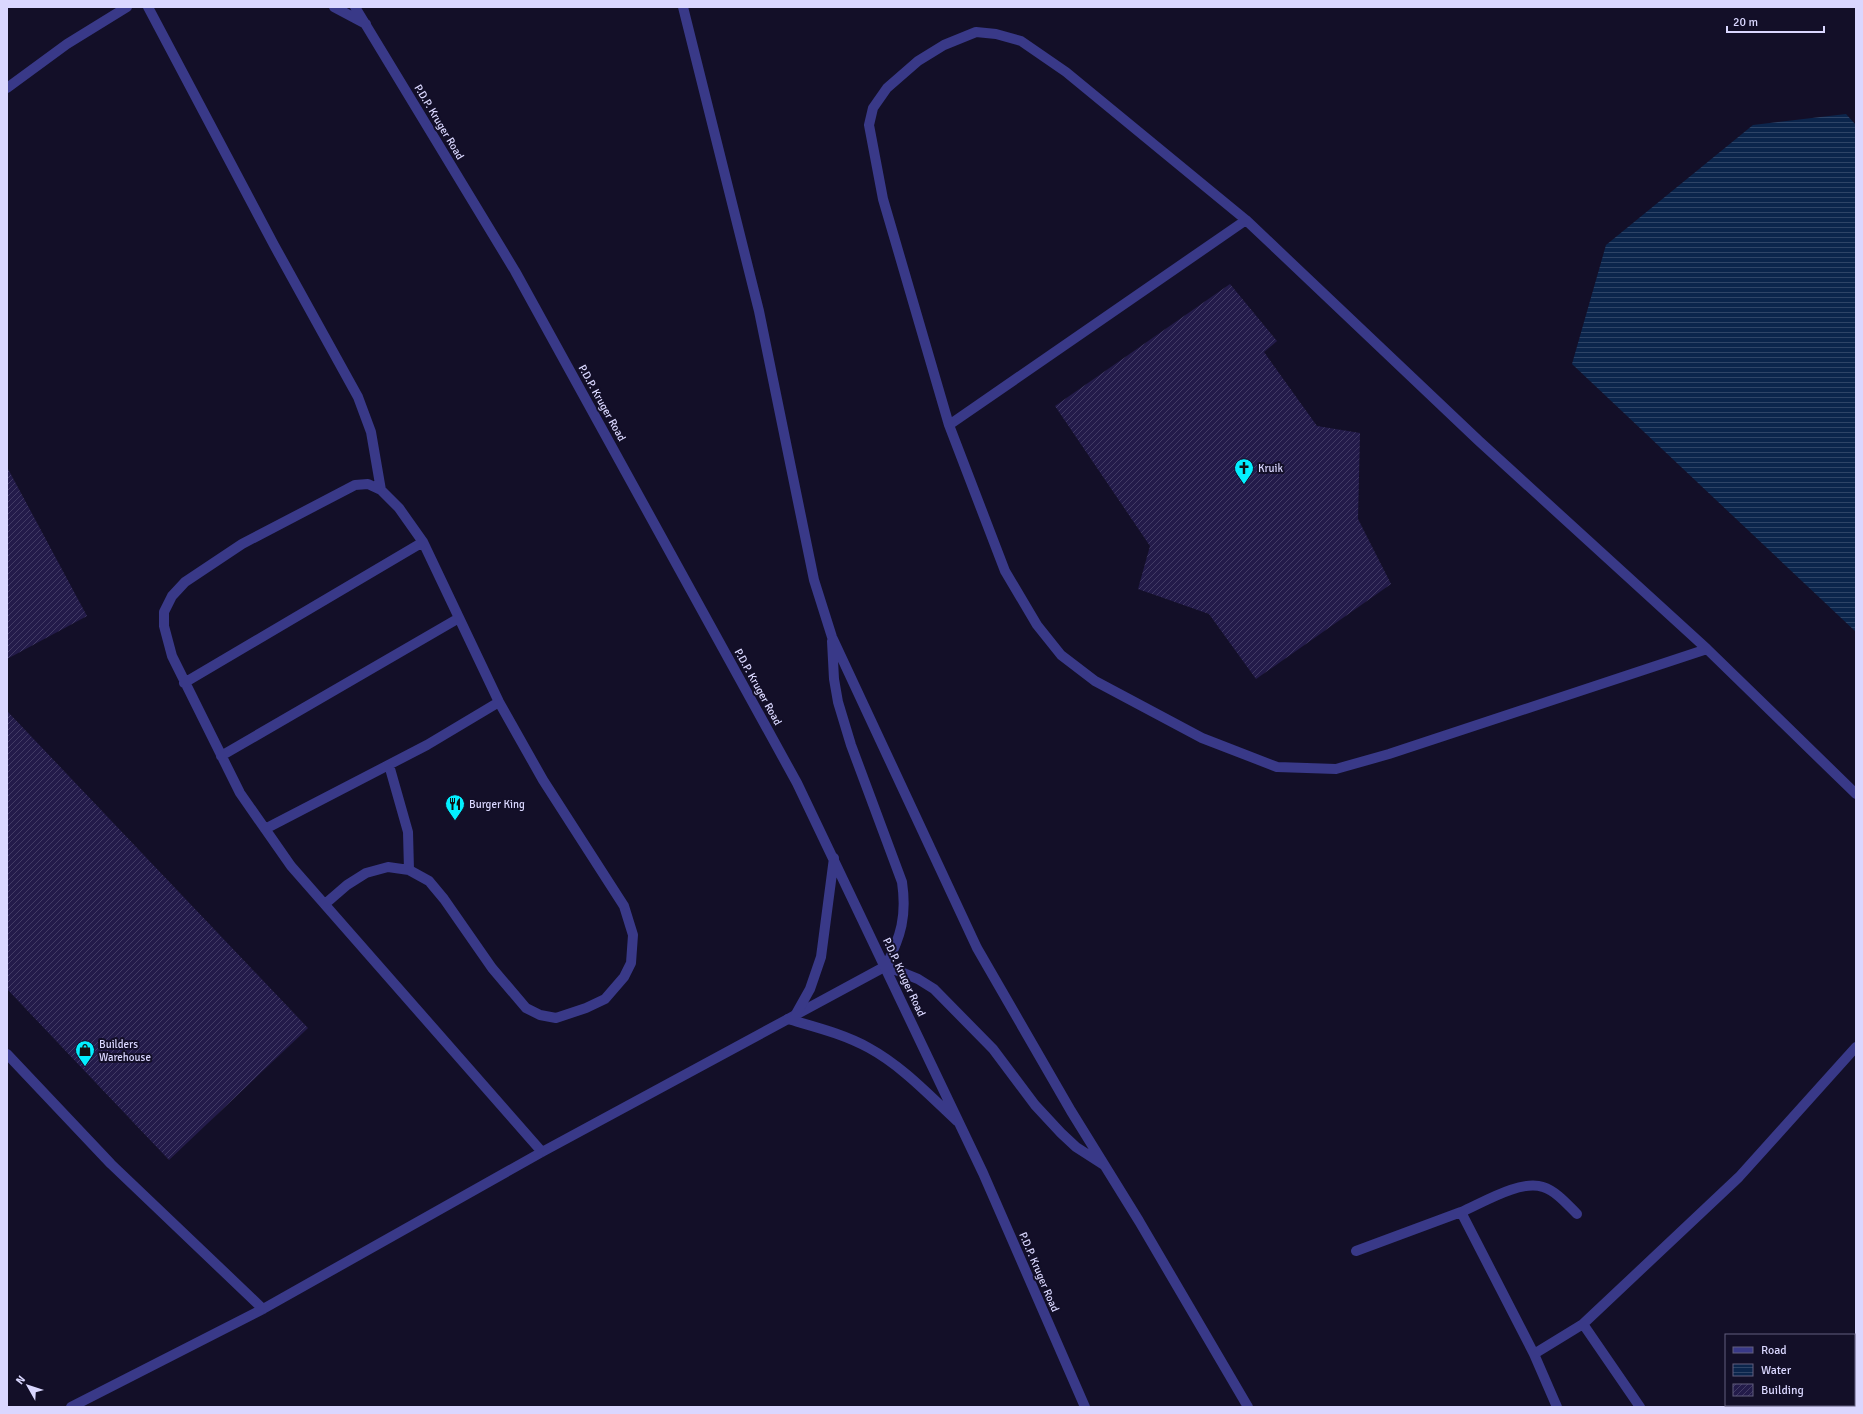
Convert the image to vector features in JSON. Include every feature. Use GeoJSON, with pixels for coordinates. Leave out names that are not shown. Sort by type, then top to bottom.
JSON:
{"type":"FeatureCollection","features":[{"type":"Feature","properties":{"kind":"street"},"geometry":{"type":"LineString","coordinates":[[7,88],[67,44],[127,7]]}},
{"type":"Feature","properties":{"kind":"street"},"geometry":{"type":"LineString","coordinates":[[148,7],[274,245],[358,397],[371,432],[381,490]]}},
{"type":"Feature","properties":{"kind":"street"},"geometry":{"type":"LineString","coordinates":[[334,7],[366,24]]}},
{"type":"Feature","properties":{"kind":"street","name":"P.D.P. Kruger Road"},"geometry":{"type":"LineString","coordinates":[[355,7],[515,271],[797,783],[961,1125],[1085,1407]]}},
{"type":"Feature","properties":{"kind":"street"},"geometry":{"type":"LineString","coordinates":[[683,7],[759,311],[814,580],[832,637],[976,948],[1071,1111],[1139,1221],[1248,1407]]}},
{"type":"Feature","properties":{"kind":"street"},"geometry":{"type":"LineString","coordinates":[[1707,649],[1389,754],[1336,769],[1277,767],[1202,738],[1095,681],[1061,655],[1037,625],[1005,571],[949,425],[883,199],[869,125],[873,108],[887,88],[918,62],[944,45],[976,32],[996,34],[1021,41],[1066,72],[1246,220],[1479,441],[1707,649],[1856,794]]}},
{"type":"Feature","properties":{"kind":"street"},"geometry":{"type":"LineString","coordinates":[[949,425],[1246,220]]}},
{"type":"Feature","properties":{"kind":"street"},"geometry":{"type":"LineString","coordinates":[[325,904],[347,885],[366,873],[388,867],[409,870],[429,880],[492,968],[526,1008],[540,1015],[556,1018],[586,1008],[605,999],[624,977],[631,962],[633,935],[624,906],[543,780],[499,702],[423,542],[399,508],[381,490],[368,484],[355,485],[242,544],[185,582],[172,596],[164,612],[164,626],[172,656],[184,683],[240,794],[291,866],[542,1152]]}},
{"type":"Feature","properties":{"kind":"street"},"geometry":{"type":"LineString","coordinates":[[184,683],[423,542]]}},
{"type":"Feature","properties":{"kind":"street"},"geometry":{"type":"LineString","coordinates":[[221,756],[459,618]]}},
{"type":"Feature","properties":{"kind":"street"},"geometry":{"type":"LineString","coordinates":[[71,1407],[263,1309],[542,1152],[886,966],[898,942],[904,920],[905,902],[902,882],[851,745],[838,702],[834,679],[832,637]]}},
{"type":"Feature","properties":{"kind":"street"},"geometry":{"type":"LineString","coordinates":[[265,829],[427,745],[499,702]]}},
{"type":"Feature","properties":{"kind":"street"},"geometry":{"type":"LineString","coordinates":[[389,765],[408,832],[409,870]]}},
{"type":"Feature","properties":{"kind":"street"},"geometry":{"type":"LineString","coordinates":[[792,1016],[810,989],[821,957],[834,858]]}},
{"type":"Feature","properties":{"kind":"street"},"geometry":{"type":"LineString","coordinates":[[886,966],[918,979],[934,989],[993,1049],[1028,1096],[1060,1133],[1076,1147],[1104,1165]]}},
{"type":"Feature","properties":{"kind":"street"},"geometry":{"type":"LineString","coordinates":[[792,1016],[869,1048],[900,1068],[961,1125]]}},
{"type":"Feature","properties":{"kind":"street"},"geometry":{"type":"LineString","coordinates":[[1534,1354],[1583,1324],[1739,1177],[1856,1047]]}},
{"type":"Feature","properties":{"kind":"street"},"geometry":{"type":"LineString","coordinates":[[7,1054],[111,1164],[263,1309]]}},
{"type":"Feature","properties":{"kind":"street"},"geometry":{"type":"LineString","coordinates":[[1356,1251],[1461,1212],[1518,1187],[1535,1185],[1552,1191],[1576,1214]]}},
{"type":"Feature","properties":{"kind":"street"},"geometry":{"type":"LineString","coordinates":[[1461,1212],[1534,1354],[1557,1407]]}},
{"type":"Feature","properties":{"kind":"street"},"geometry":{"type":"LineString","coordinates":[[1583,1324],[1640,1407]]}},
{"type":"Feature","properties":{"kind":"water"},"geometry":{"type":"Polygon","coordinates":[[[1846,114],[1856,125],[1856,632],[1572,364],[1606,245],[1753,125],[1846,114]]]}},
{"type":"Feature","properties":{"kind":"building"},"geometry":{"type":"Polygon","coordinates":[[[1230,284],[1277,341],[1264,352],[1317,426],[1360,433],[1358,519],[1391,584],[1256,679],[1209,614],[1138,589],[1150,546],[1055,406],[1230,284]]]}},
{"type":"Feature","properties":{"kind":"building"},"geometry":{"type":"Polygon","coordinates":[[[7,467],[87,616],[7,659],[7,467]]]}},
{"type":"Feature","properties":{"kind":"building"},"geometry":{"type":"Polygon","coordinates":[[[8,712],[308,1028],[169,1160],[7,989],[8,712]]]}},
{"type":"Feature","properties":{"kind":"place","name":"Kruik"},"geometry":{"type":"Point","coordinates":[1244,485]}},
{"type":"Feature","properties":{"kind":"place","name":"Burger King"},"geometry":{"type":"Point","coordinates":[455,821]}},
{"type":"Feature","properties":{"kind":"place","name":"Builders Warehouse"},"geometry":{"type":"Point","coordinates":[85,1067]}}]}
